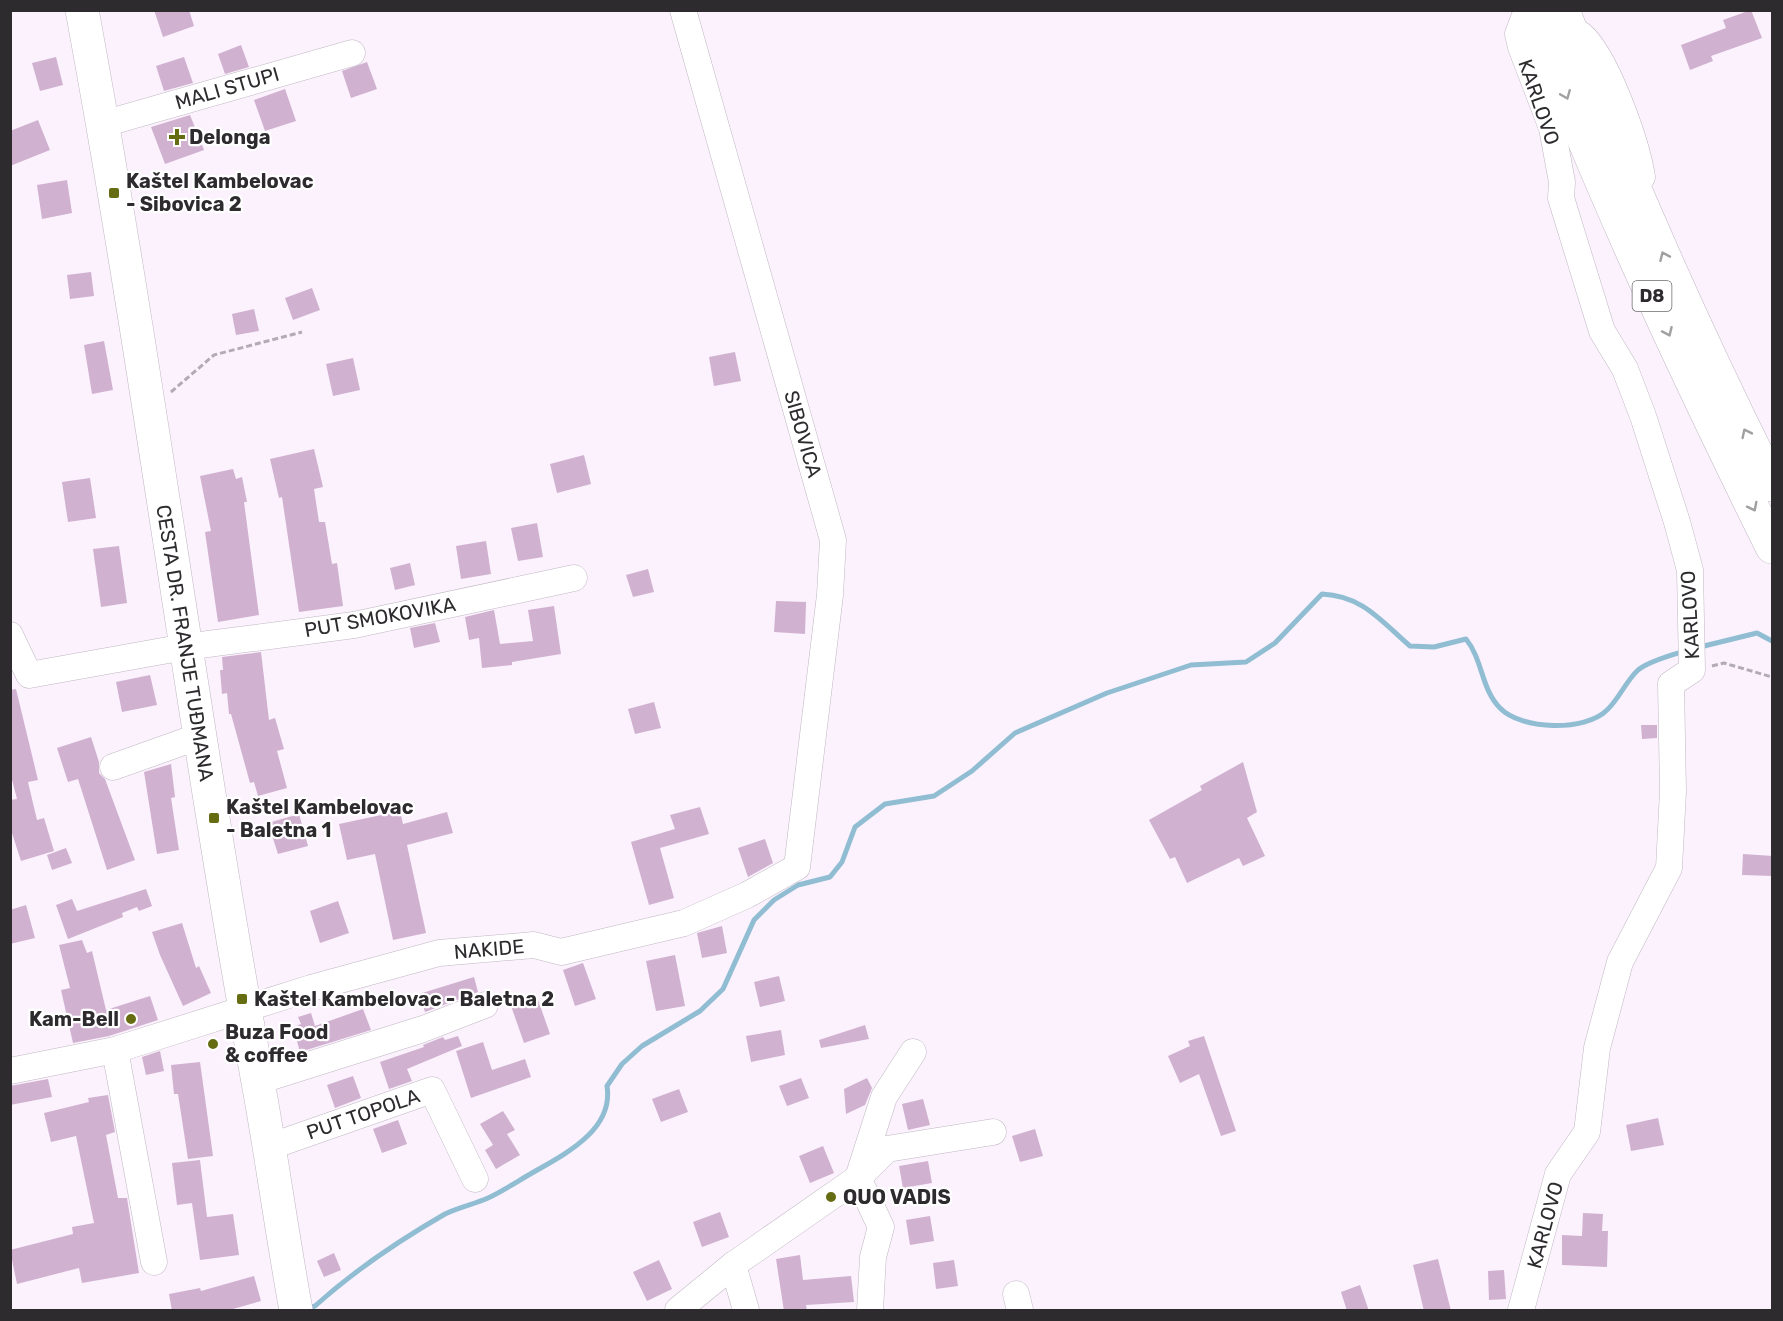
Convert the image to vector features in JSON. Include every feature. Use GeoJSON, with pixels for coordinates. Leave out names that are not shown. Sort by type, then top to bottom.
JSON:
{"type":"FeatureCollection","features":[{"type":"Feature","properties":{"kind":"main road","name":"CESTA DR. FRANJE TUĐMANA"},"geometry":{"type":"LineString","coordinates":[[82,10],[103,124],[185,646],[228,895],[244,1011],[258,1081],[295,1306]]}},
{"type":"Feature","properties":{"kind":"main road","name":"D8"},"geometry":{"type":"LineString","coordinates":[[1525,13],[1560,28],[1688,309],[1773,485]]}},
{"type":"Feature","properties":{"kind":"main road","name":"D8"},"geometry":{"type":"LineString","coordinates":[[1560,28],[1687,375],[1773,546]]}},
{"type":"Feature","properties":{"kind":"street","name":"SIBOVICA"},"geometry":{"type":"LineString","coordinates":[[683,10],[833,540],[830,595],[797,867]]}},
{"type":"Feature","properties":{"kind":"street","name":"KARLOVO"},"geometry":{"type":"LineString","coordinates":[[1521,1311],[1558,1174],[1587,1132],[1597,1048],[1620,962],[1670,868],[1673,791],[1671,684],[1692,670],[1690,570],[1643,416],[1624,369],[1602,331],[1571,233],[1561,198],[1562,182],[1552,128],[1518,34],[1525,13]]}},
{"type":"Feature","properties":{"kind":"street","name":"MALI STUPI"},"geometry":{"type":"LineString","coordinates":[[103,124],[352,53]]}},
{"type":"Feature","properties":{"kind":"street","name":"PUT SMOKOVIKA"},"geometry":{"type":"LineString","coordinates":[[10,635],[29,675],[185,646],[354,625],[574,578]]}},
{"type":"Feature","properties":{"kind":"street"},"geometry":{"type":"LineString","coordinates":[[113,767],[200,736]]}},
{"type":"Feature","properties":{"kind":"street","name":"NAKIDE"},"geometry":{"type":"LineString","coordinates":[[10,1071],[115,1050],[311,988],[439,953],[534,945],[561,952],[684,923],[747,895],[797,867]]}},
{"type":"Feature","properties":{"kind":"street"},"geometry":{"type":"LineString","coordinates":[[258,1081],[423,1029],[485,1005]]}},
{"type":"Feature","properties":{"kind":"street"},"geometry":{"type":"LineString","coordinates":[[115,1050],[154,1262]]}},
{"type":"Feature","properties":{"kind":"street"},"geometry":{"type":"LineString","coordinates":[[870,1311],[873,1257],[881,1227],[858,1178],[884,1097],[913,1052]]}},
{"type":"Feature","properties":{"kind":"street","name":"PUT TOPOLA"},"geometry":{"type":"LineString","coordinates":[[269,1147],[432,1090],[475,1179]]}},
{"type":"Feature","properties":{"kind":"street"},"geometry":{"type":"LineString","coordinates":[[678,1311],[733,1265],[858,1178],[887,1149],[993,1132]]}},
{"type":"Feature","properties":{"kind":"street"},"geometry":{"type":"LineString","coordinates":[[733,1265],[746,1311]]}},
{"type":"Feature","properties":{"kind":"path"},"geometry":{"type":"LineString","coordinates":[[148,412],[214,355],[302,332]]}},
{"type":"Feature","properties":{"kind":"path"},"geometry":{"type":"LineString","coordinates":[[1692,670],[1724,663],[1773,677]]}},
{"type":"Feature","properties":{"kind":"building"},"geometry":{"type":"Polygon","coordinates":[[[154,10],[189,10],[194,26],[163,37],[154,10]]]}},
{"type":"Feature","properties":{"kind":"building"},"geometry":{"type":"Polygon","coordinates":[[[1751,10],[1762,38],[1711,56],[1713,61],[1690,70],[1681,45],[1726,28],[1723,20],[1751,10]]]}},
{"type":"Feature","properties":{"kind":"building"},"geometry":{"type":"Polygon","coordinates":[[[241,45],[249,67],[225,74],[218,54],[241,45]]]}},
{"type":"Feature","properties":{"kind":"building"},"geometry":{"type":"Polygon","coordinates":[[[56,57],[63,85],[40,91],[32,63],[56,57]]]}},
{"type":"Feature","properties":{"kind":"building"},"geometry":{"type":"Polygon","coordinates":[[[184,57],[193,83],[164,91],[156,66],[184,57]]]}},
{"type":"Feature","properties":{"kind":"building"},"geometry":{"type":"Polygon","coordinates":[[[367,62],[377,89],[351,98],[342,71],[367,62]]]}},
{"type":"Feature","properties":{"kind":"building"},"geometry":{"type":"Polygon","coordinates":[[[285,89],[296,121],[265,131],[254,100],[285,89]]]}},
{"type":"Feature","properties":{"kind":"building"},"geometry":{"type":"Polygon","coordinates":[[[190,115],[204,150],[165,164],[151,127],[190,115]]]}},
{"type":"Feature","properties":{"kind":"building"},"geometry":{"type":"Polygon","coordinates":[[[38,120],[50,150],[10,166],[10,131],[38,120]]]}},
{"type":"Feature","properties":{"kind":"building"},"geometry":{"type":"Polygon","coordinates":[[[67,180],[72,213],[42,219],[37,185],[67,180]]]}},
{"type":"Feature","properties":{"kind":"building"},"geometry":{"type":"Polygon","coordinates":[[[91,272],[94,296],[70,299],[67,275],[91,272]]]}},
{"type":"Feature","properties":{"kind":"building"},"geometry":{"type":"Polygon","coordinates":[[[312,288],[320,310],[293,320],[285,298],[312,288]]]}},
{"type":"Feature","properties":{"kind":"building"},"geometry":{"type":"Polygon","coordinates":[[[254,309],[259,331],[236,335],[232,314],[254,309]]]}},
{"type":"Feature","properties":{"kind":"building"},"geometry":{"type":"Polygon","coordinates":[[[104,341],[113,390],[92,394],[84,345],[104,341]]]}},
{"type":"Feature","properties":{"kind":"building"},"geometry":{"type":"Polygon","coordinates":[[[735,352],[741,381],[714,386],[709,357],[735,352]]]}},
{"type":"Feature","properties":{"kind":"building"},"geometry":{"type":"Polygon","coordinates":[[[353,358],[360,390],[333,396],[326,364],[353,358]]]}},
{"type":"Feature","properties":{"kind":"building"},"geometry":{"type":"Polygon","coordinates":[[[314,449],[323,487],[314,489],[319,522],[325,522],[332,564],[337,563],[343,606],[299,612],[282,497],[279,498],[270,459],[314,449]]]}},
{"type":"Feature","properties":{"kind":"building"},"geometry":{"type":"Polygon","coordinates":[[[584,455],[591,484],[557,493],[550,464],[584,455]]]}},
{"type":"Feature","properties":{"kind":"building"},"geometry":{"type":"Polygon","coordinates":[[[233,469],[236,479],[242,477],[247,502],[244,502],[259,615],[218,622],[205,532],[211,531],[200,476],[233,469]]]}},
{"type":"Feature","properties":{"kind":"building"},"geometry":{"type":"Polygon","coordinates":[[[90,478],[96,518],[68,522],[62,482],[90,478]]]}},
{"type":"Feature","properties":{"kind":"building"},"geometry":{"type":"Polygon","coordinates":[[[537,523],[543,557],[518,561],[511,528],[537,523]]]}},
{"type":"Feature","properties":{"kind":"building"},"geometry":{"type":"Polygon","coordinates":[[[486,541],[491,574],[461,579],[456,546],[486,541]]]}},
{"type":"Feature","properties":{"kind":"building"},"geometry":{"type":"Polygon","coordinates":[[[119,546],[127,603],[101,607],[93,549],[119,546]]]}},
{"type":"Feature","properties":{"kind":"building"},"geometry":{"type":"Polygon","coordinates":[[[410,563],[415,585],[395,590],[390,568],[410,563]]]}},
{"type":"Feature","properties":{"kind":"building"},"geometry":{"type":"Polygon","coordinates":[[[648,569],[654,592],[633,597],[626,575],[648,569]]]}},
{"type":"Feature","properties":{"kind":"building"},"geometry":{"type":"Polygon","coordinates":[[[776,601],[806,602],[805,634],[774,632],[776,601]]]}},
{"type":"Feature","properties":{"kind":"building"},"geometry":{"type":"Polygon","coordinates":[[[554,606],[561,654],[512,662],[512,665],[482,668],[479,638],[469,640],[465,617],[494,610],[500,644],[533,641],[528,610],[554,606]]]}},
{"type":"Feature","properties":{"kind":"building"},"geometry":{"type":"Polygon","coordinates":[[[435,623],[440,642],[414,648],[410,628],[435,623]]]}},
{"type":"Feature","properties":{"kind":"building"},"geometry":{"type":"Polygon","coordinates":[[[261,652],[269,720],[275,718],[284,749],[277,751],[287,788],[258,796],[254,782],[250,783],[231,714],[229,714],[227,693],[222,694],[220,670],[223,670],[222,657],[261,652]]]}},
{"type":"Feature","properties":{"kind":"building"},"geometry":{"type":"Polygon","coordinates":[[[150,675],[157,705],[122,712],[116,682],[150,675]]]}},
{"type":"Feature","properties":{"kind":"building"},"geometry":{"type":"Polygon","coordinates":[[[16,689],[38,780],[28,782],[37,820],[44,818],[54,851],[21,861],[10,827],[10,800],[17,799],[10,772],[10,690],[16,689]]]}},
{"type":"Feature","properties":{"kind":"building"},"geometry":{"type":"Polygon","coordinates":[[[654,702],[661,728],[635,734],[628,709],[654,702]]]}},
{"type":"Feature","properties":{"kind":"building"},"geometry":{"type":"Polygon","coordinates":[[[1641,725],[1657,725],[1657,738],[1642,739],[1641,725]]]}},
{"type":"Feature","properties":{"kind":"building"},"geometry":{"type":"Polygon","coordinates":[[[91,737],[99,762],[99,773],[105,779],[135,860],[107,870],[78,779],[68,782],[57,748],[91,737]]]}},
{"type":"Feature","properties":{"kind":"building"},"geometry":{"type":"Polygon","coordinates":[[[1243,762],[1257,812],[1247,818],[1265,856],[1243,866],[1239,858],[1187,883],[1175,857],[1170,859],[1149,820],[1202,790],[1200,786],[1243,762]]]}},
{"type":"Feature","properties":{"kind":"building"},"geometry":{"type":"Polygon","coordinates":[[[171,764],[175,797],[171,798],[179,850],[157,854],[144,772],[171,764]]]}},
{"type":"Feature","properties":{"kind":"building"},"geometry":{"type":"Polygon","coordinates":[[[700,807],[709,834],[660,848],[674,898],[649,905],[631,842],[675,829],[670,815],[700,807]]]}},
{"type":"Feature","properties":{"kind":"building"},"geometry":{"type":"Polygon","coordinates":[[[400,811],[403,824],[447,812],[453,833],[407,845],[426,933],[393,940],[375,854],[347,860],[339,824],[400,811]]]}},
{"type":"Feature","properties":{"kind":"building"},"geometry":{"type":"Polygon","coordinates":[[[299,814],[308,846],[278,854],[268,823],[299,814]]]}},
{"type":"Feature","properties":{"kind":"building"},"geometry":{"type":"Polygon","coordinates":[[[765,839],[773,863],[748,877],[738,848],[765,839]]]}},
{"type":"Feature","properties":{"kind":"building"},"geometry":{"type":"Polygon","coordinates":[[[66,848],[72,863],[52,870],[47,855],[66,848]]]}},
{"type":"Feature","properties":{"kind":"building"},"geometry":{"type":"Polygon","coordinates":[[[1743,854],[1773,856],[1773,876],[1742,875],[1743,854]]]}},
{"type":"Feature","properties":{"kind":"building"},"geometry":{"type":"Polygon","coordinates":[[[146,889],[152,906],[139,911],[137,907],[122,913],[123,917],[68,939],[56,905],[72,899],[77,911],[146,889]]]}},
{"type":"Feature","properties":{"kind":"building"},"geometry":{"type":"Polygon","coordinates":[[[338,901],[349,933],[320,943],[310,911],[338,901]]]}},
{"type":"Feature","properties":{"kind":"building"},"geometry":{"type":"Polygon","coordinates":[[[26,905],[35,938],[10,944],[10,910],[26,905]]]}},
{"type":"Feature","properties":{"kind":"building"},"geometry":{"type":"Polygon","coordinates":[[[182,923],[196,968],[199,966],[211,993],[183,1006],[152,932],[182,923]]]}},
{"type":"Feature","properties":{"kind":"building"},"geometry":{"type":"Polygon","coordinates":[[[722,926],[727,953],[702,958],[697,933],[722,926]]]}},
{"type":"Feature","properties":{"kind":"building"},"geometry":{"type":"Polygon","coordinates":[[[82,940],[87,953],[92,951],[106,1010],[150,996],[158,1020],[109,1036],[73,1043],[61,990],[70,988],[59,945],[82,940]]]}},
{"type":"Feature","properties":{"kind":"building"},"geometry":{"type":"Polygon","coordinates":[[[675,955],[685,1006],[656,1011],[646,961],[675,955]]]}},
{"type":"Feature","properties":{"kind":"building"},"geometry":{"type":"Polygon","coordinates":[[[583,963],[596,999],[575,1006],[563,970],[583,963]]]}},
{"type":"Feature","properties":{"kind":"building"},"geometry":{"type":"Polygon","coordinates":[[[779,976],[785,1001],[760,1007],[754,982],[779,976]]]}},
{"type":"Feature","properties":{"kind":"building"},"geometry":{"type":"Polygon","coordinates":[[[474,977],[478,992],[425,1012],[419,994],[474,977]]]}},
{"type":"Feature","properties":{"kind":"building"},"geometry":{"type":"Polygon","coordinates":[[[536,994],[550,1034],[524,1043],[510,1003],[536,994]]]}},
{"type":"Feature","properties":{"kind":"building"},"geometry":{"type":"Polygon","coordinates":[[[363,1009],[371,1030],[300,1052],[293,1027],[301,1024],[298,1017],[311,1013],[315,1026],[363,1009]]]}},
{"type":"Feature","properties":{"kind":"building"},"geometry":{"type":"Polygon","coordinates":[[[865,1025],[869,1039],[821,1048],[819,1040],[865,1025]]]}},
{"type":"Feature","properties":{"kind":"building"},"geometry":{"type":"Polygon","coordinates":[[[781,1030],[785,1055],[751,1062],[746,1036],[781,1030]]]}},
{"type":"Feature","properties":{"kind":"building"},"geometry":{"type":"Polygon","coordinates":[[[458,1036],[462,1046],[407,1069],[412,1081],[389,1089],[380,1062],[424,1047],[423,1045],[443,1037],[445,1040],[458,1036]]]}},
{"type":"Feature","properties":{"kind":"building"},"geometry":{"type":"Polygon","coordinates":[[[1204,1036],[1236,1131],[1221,1136],[1199,1074],[1180,1083],[1168,1056],[1190,1046],[1188,1041],[1204,1036]]]}},
{"type":"Feature","properties":{"kind":"building"},"geometry":{"type":"Polygon","coordinates":[[[483,1042],[492,1070],[525,1059],[531,1077],[471,1098],[456,1051],[483,1042]]]}},
{"type":"Feature","properties":{"kind":"building"},"geometry":{"type":"Polygon","coordinates":[[[160,1051],[164,1071],[146,1075],[142,1057],[160,1051]]]}},
{"type":"Feature","properties":{"kind":"building"},"geometry":{"type":"Polygon","coordinates":[[[200,1062],[213,1156],[188,1159],[178,1094],[174,1094],[171,1065],[200,1062]]]}},
{"type":"Feature","properties":{"kind":"building"},"geometry":{"type":"Polygon","coordinates":[[[353,1076],[361,1098],[335,1108],[327,1085],[353,1076]]]}},
{"type":"Feature","properties":{"kind":"building"},"geometry":{"type":"Polygon","coordinates":[[[801,1078],[809,1098],[787,1106],[779,1086],[801,1078]]]}},
{"type":"Feature","properties":{"kind":"building"},"geometry":{"type":"Polygon","coordinates":[[[867,1078],[872,1088],[865,1105],[846,1114],[844,1089],[867,1078]]]}},
{"type":"Feature","properties":{"kind":"building"},"geometry":{"type":"Polygon","coordinates":[[[48,1079],[52,1097],[10,1105],[10,1086],[48,1079]]]}},
{"type":"Feature","properties":{"kind":"building"},"geometry":{"type":"Polygon","coordinates":[[[679,1089],[688,1112],[661,1122],[652,1099],[679,1089]]]}},
{"type":"Feature","properties":{"kind":"building"},"geometry":{"type":"Polygon","coordinates":[[[108,1095],[115,1132],[106,1135],[118,1198],[127,1198],[139,1273],[82,1283],[79,1268],[17,1284],[10,1250],[73,1234],[72,1227],[94,1223],[76,1136],[51,1142],[44,1113],[89,1102],[88,1098],[108,1095]]]}},
{"type":"Feature","properties":{"kind":"building"},"geometry":{"type":"Polygon","coordinates":[[[923,1099],[930,1125],[908,1130],[902,1104],[923,1099]]]}},
{"type":"Feature","properties":{"kind":"building"},"geometry":{"type":"Polygon","coordinates":[[[503,1111],[515,1130],[507,1134],[520,1155],[496,1169],[485,1150],[493,1145],[480,1124],[503,1111]]]}},
{"type":"Feature","properties":{"kind":"building"},"geometry":{"type":"Polygon","coordinates":[[[1658,1118],[1664,1145],[1631,1151],[1626,1125],[1658,1118]]]}},
{"type":"Feature","properties":{"kind":"building"},"geometry":{"type":"Polygon","coordinates":[[[398,1120],[407,1144],[382,1153],[373,1129],[398,1120]]]}},
{"type":"Feature","properties":{"kind":"building"},"geometry":{"type":"Polygon","coordinates":[[[1035,1129],[1043,1156],[1020,1162],[1012,1136],[1035,1129]]]}},
{"type":"Feature","properties":{"kind":"building"},"geometry":{"type":"Polygon","coordinates":[[[823,1146],[834,1173],[810,1183],[799,1156],[823,1146]]]}},
{"type":"Feature","properties":{"kind":"building"},"geometry":{"type":"Polygon","coordinates":[[[200,1160],[207,1217],[233,1214],[239,1255],[200,1260],[192,1203],[177,1205],[172,1163],[200,1160]]]}},
{"type":"Feature","properties":{"kind":"building"},"geometry":{"type":"Polygon","coordinates":[[[928,1161],[932,1183],[903,1188],[899,1166],[928,1161]]]}},
{"type":"Feature","properties":{"kind":"building"},"geometry":{"type":"Polygon","coordinates":[[[720,1212],[729,1237],[702,1247],[693,1222],[720,1212]]]}},
{"type":"Feature","properties":{"kind":"building"},"geometry":{"type":"Polygon","coordinates":[[[1583,1213],[1603,1214],[1602,1231],[1608,1231],[1607,1267],[1562,1265],[1562,1235],[1582,1236],[1583,1213]]]}},
{"type":"Feature","properties":{"kind":"building"},"geometry":{"type":"Polygon","coordinates":[[[930,1216],[934,1241],[910,1245],[906,1220],[930,1216]]]}},
{"type":"Feature","properties":{"kind":"building"},"geometry":{"type":"Polygon","coordinates":[[[334,1253],[341,1270],[324,1277],[317,1261],[334,1253]]]}},
{"type":"Feature","properties":{"kind":"building"},"geometry":{"type":"Polygon","coordinates":[[[800,1255],[803,1280],[851,1276],[854,1302],[806,1305],[807,1311],[784,1311],[776,1259],[800,1255]]]}},
{"type":"Feature","properties":{"kind":"building"},"geometry":{"type":"Polygon","coordinates":[[[1438,1259],[1451,1311],[1424,1311],[1413,1265],[1438,1259]]]}},
{"type":"Feature","properties":{"kind":"building"},"geometry":{"type":"Polygon","coordinates":[[[659,1260],[672,1289],[647,1301],[633,1272],[659,1260]]]}},
{"type":"Feature","properties":{"kind":"building"},"geometry":{"type":"Polygon","coordinates":[[[954,1260],[958,1286],[936,1289],[933,1263],[954,1260]]]}},
{"type":"Feature","properties":{"kind":"building"},"geometry":{"type":"Polygon","coordinates":[[[1504,1270],[1506,1299],[1489,1300],[1488,1271],[1504,1270]]]}},
{"type":"Feature","properties":{"kind":"building"},"geometry":{"type":"Polygon","coordinates":[[[254,1276],[261,1301],[226,1311],[172,1311],[169,1294],[200,1288],[201,1291],[254,1276]]]}},
{"type":"Feature","properties":{"kind":"building"},"geometry":{"type":"Polygon","coordinates":[[[1360,1285],[1369,1311],[1347,1311],[1341,1292],[1360,1285]]]}},
{"type":"Feature","properties":{"kind":"waterway"},"geometry":{"type":"LineString","coordinates":[[308,1308],[315,1306],[361,1268],[428,1224],[445,1214],[499,1192],[572,1149],[595,1128],[603,1115],[607,1102],[607,1086],[622,1064],[642,1046],[700,1011],[723,989],[754,920],[774,900],[798,885],[830,877],[842,862],[855,827],[885,804],[934,796],[972,771],[1015,733],[1107,693],[1191,665],[1246,662],[1275,643],[1322,594],[1349,599],[1360,605],[1380,619],[1410,646],[1434,647],[1466,639],[1476,656],[1489,692],[1500,708],[1522,721],[1537,724],[1569,725],[1597,717],[1611,706],[1638,670],[1654,661],[1685,651]]}},
{"type":"Feature","properties":{"kind":"waterway"},"geometry":{"type":"LineString","coordinates":[[1700,647],[1757,633],[1772,641]]}},
{"type":"Feature","properties":{"kind":"place","name":"Delonga"},"geometry":{"type":"Point","coordinates":[177,137]}},
{"type":"Feature","properties":{"kind":"place","name":"Kaštel Kambelovac - Sibovica 2"},"geometry":{"type":"Point","coordinates":[114,193]}},
{"type":"Feature","properties":{"kind":"place","name":"Kaštel Kambelovac - Baletna 1"},"geometry":{"type":"Point","coordinates":[214,818]}},
{"type":"Feature","properties":{"kind":"place","name":"Kaštel Kambelovac - Baletna 2"},"geometry":{"type":"Point","coordinates":[242,999]}},
{"type":"Feature","properties":{"kind":"place","name":"Kam-Bell"},"geometry":{"type":"Point","coordinates":[131,1019]}},
{"type":"Feature","properties":{"kind":"place","name":"Buza Food & coffee"},"geometry":{"type":"Point","coordinates":[213,1044]}},
{"type":"Feature","properties":{"kind":"place","name":"QUO VADIS"},"geometry":{"type":"Point","coordinates":[831,1197]}}]}
